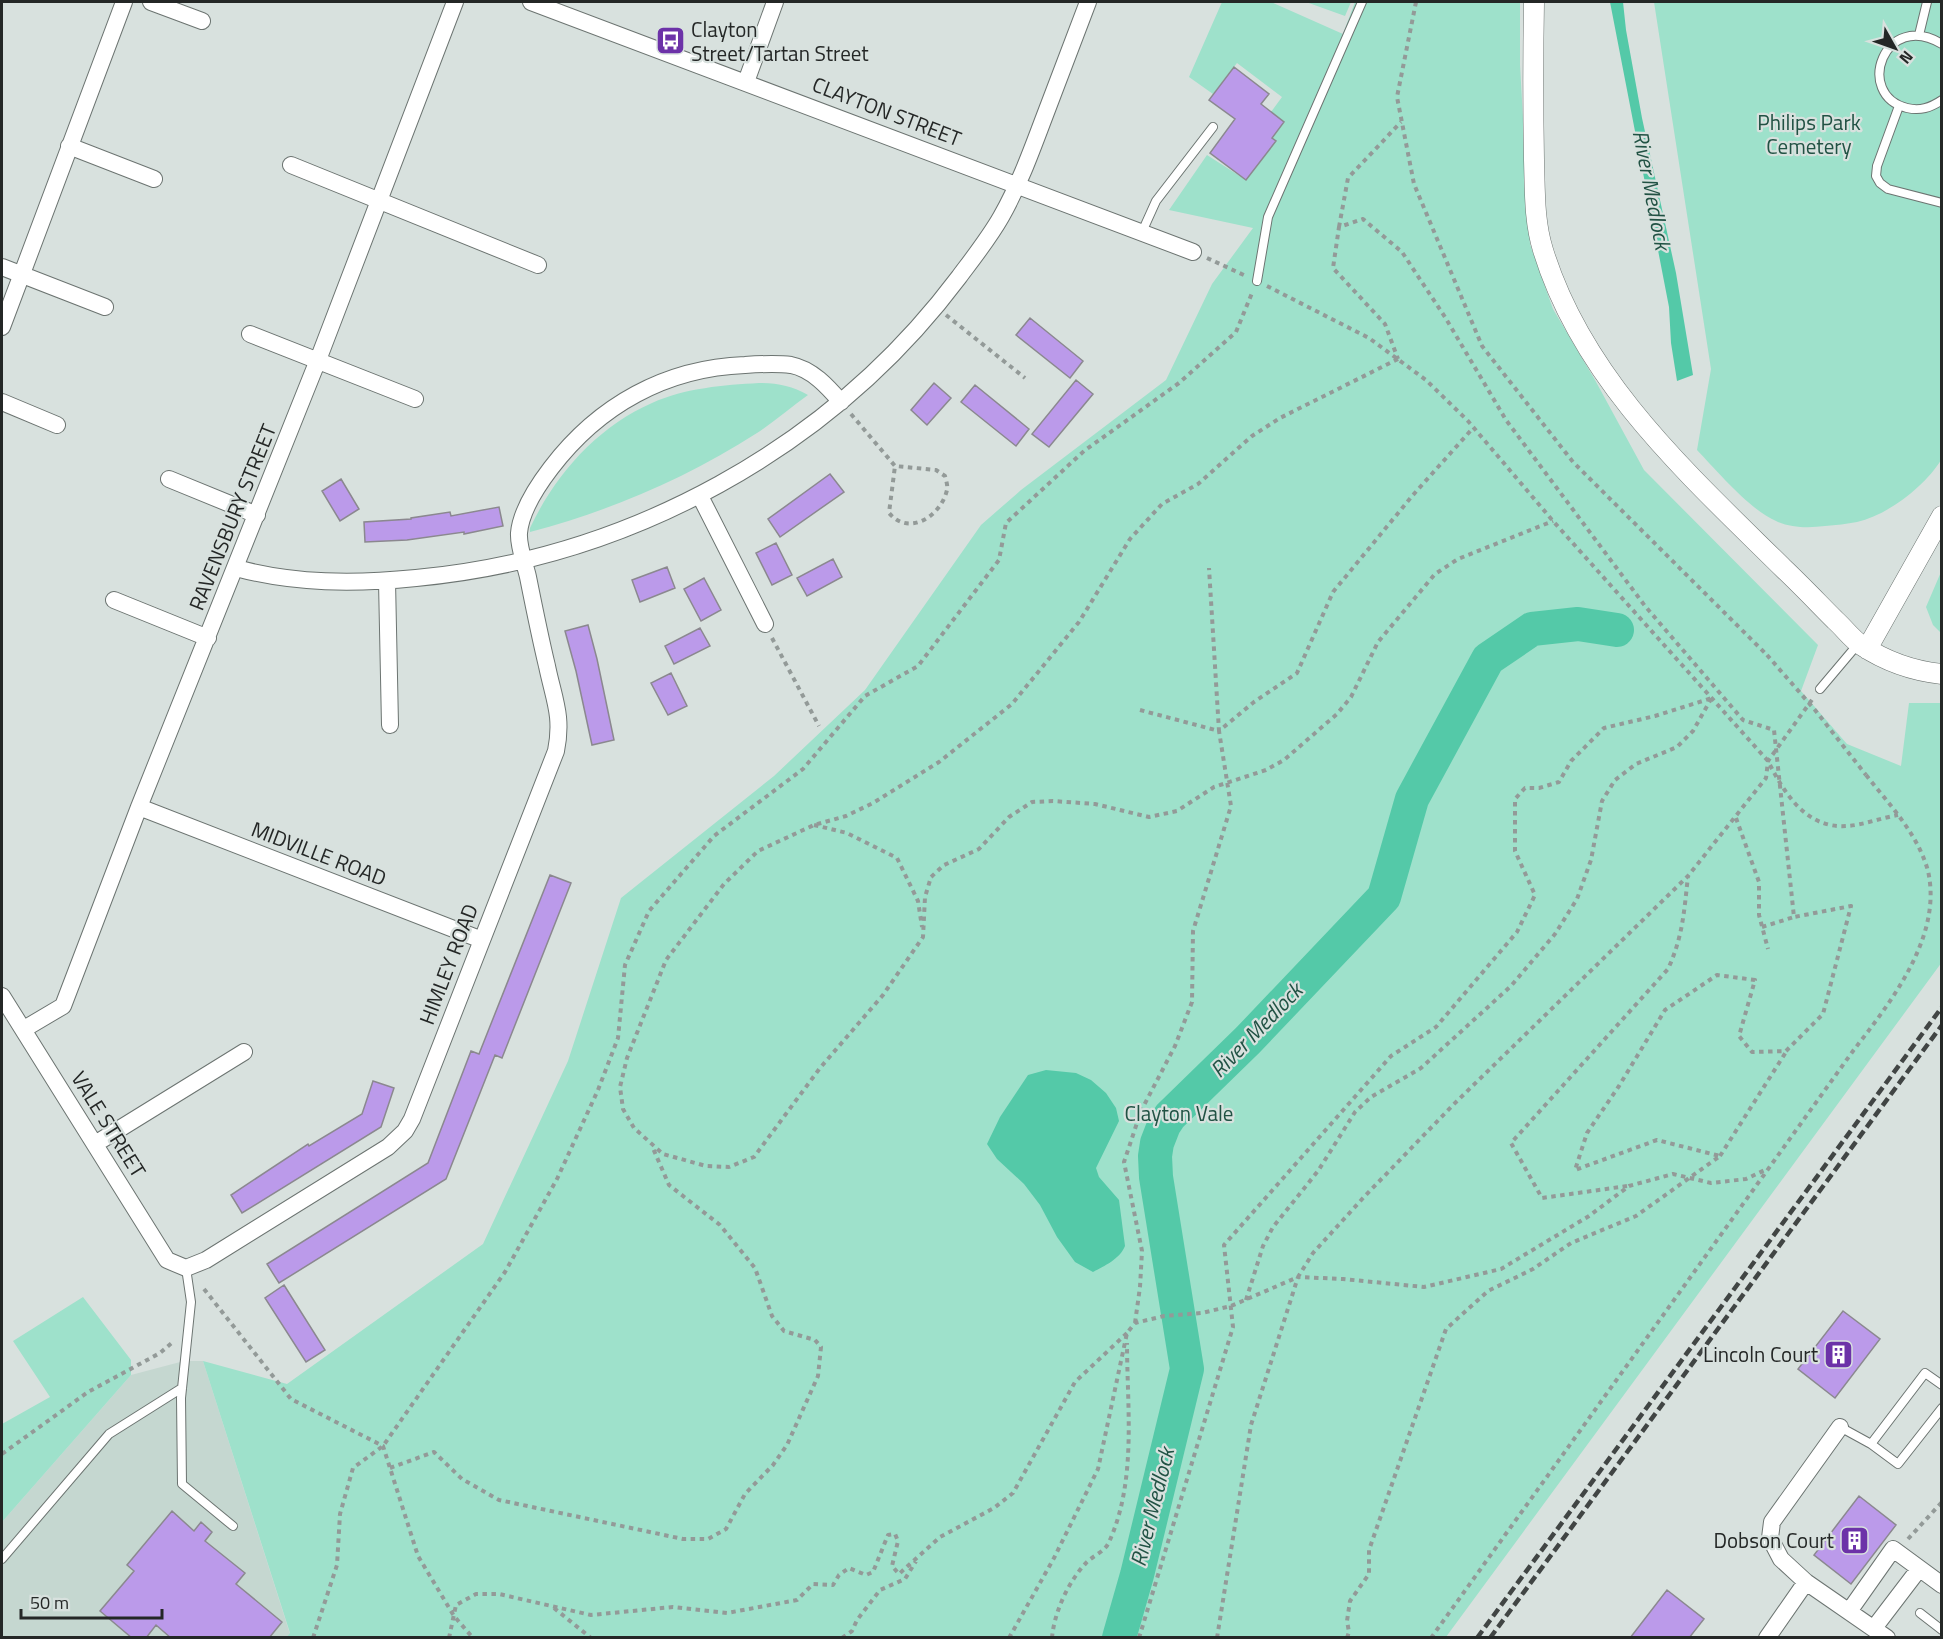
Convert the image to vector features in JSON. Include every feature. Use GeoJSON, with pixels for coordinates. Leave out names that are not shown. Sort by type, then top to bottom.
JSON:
{"type":"FeatureCollection","features":[{"type":"Feature","properties":{"kind":"street"},"geometry":{"type":"LineString","coordinates":[[2,327],[124,2]]}},
{"type":"Feature","properties":{"kind":"street"},"geometry":{"type":"LineString","coordinates":[[151,2],[202,21]]}},
{"type":"Feature","properties":{"kind":"street","name":"RAVENSBURY STREET"},"geometry":{"type":"LineString","coordinates":[[24,1029],[63,1006],[318,360],[455,2]]}},
{"type":"Feature","properties":{"kind":"street","name":"CLAYTON STREET"},"geometry":{"type":"LineString","coordinates":[[531,2],[1194,252]]}},
{"type":"Feature","properties":{"kind":"street"},"geometry":{"type":"LineString","coordinates":[[746,82],[775,2]]}},
{"type":"Feature","properties":{"kind":"street"},"geometry":{"type":"LineString","coordinates":[[236,568],[289,580],[387,581],[464,574],[524,562],[611,533],[700,496],[789,443],[842,402],[890,357],[936,307],[981,247],[1001,217],[1018,184],[1088,2]]}},
{"type":"Feature","properties":{"kind":"street"},"geometry":{"type":"LineString","coordinates":[[1534,2],[1532,81],[1536,219],[1552,278],[1572,320],[1628,407],[1720,508],[1863,646],[1906,667],[1941,674]]}},
{"type":"Feature","properties":{"kind":"street"},"geometry":{"type":"LineString","coordinates":[[69,146],[154,179]]}},
{"type":"Feature","properties":{"kind":"street"},"geometry":{"type":"LineString","coordinates":[[291,165],[538,265]]}},
{"type":"Feature","properties":{"kind":"street"},"geometry":{"type":"LineString","coordinates":[[2,267],[105,307]]}},
{"type":"Feature","properties":{"kind":"street"},"geometry":{"type":"LineString","coordinates":[[250,334],[415,399]]}},
{"type":"Feature","properties":{"kind":"street","name":"HIMLEY ROAD"},"geometry":{"type":"LineString","coordinates":[[186,1268],[206,1260],[388,1148],[405,1131],[412,1119],[556,751],[560,719],[519,533],[529,501],[541,480],[557,459],[591,424],[617,405],[651,385],[697,370],[729,365],[792,365],[818,379],[842,402]]}},
{"type":"Feature","properties":{"kind":"street"},"geometry":{"type":"LineString","coordinates":[[2,402],[57,424]]}},
{"type":"Feature","properties":{"kind":"street"},"geometry":{"type":"LineString","coordinates":[[169,479],[257,515]]}},
{"type":"Feature","properties":{"kind":"street"},"geometry":{"type":"LineString","coordinates":[[700,496],[765,624]]}},
{"type":"Feature","properties":{"kind":"street"},"geometry":{"type":"LineString","coordinates":[[1863,646],[1941,516]]}},
{"type":"Feature","properties":{"kind":"street"},"geometry":{"type":"LineString","coordinates":[[387,581],[390,725]]}},
{"type":"Feature","properties":{"kind":"street"},"geometry":{"type":"LineString","coordinates":[[114,600],[208,638]]}},
{"type":"Feature","properties":{"kind":"street","name":"MIDVILLE ROAD"},"geometry":{"type":"LineString","coordinates":[[140,807],[482,940]]}},
{"type":"Feature","properties":{"kind":"street","name":"VALE STREET"},"geometry":{"type":"LineString","coordinates":[[2,996],[167,1260],[186,1268]]}},
{"type":"Feature","properties":{"kind":"street"},"geometry":{"type":"LineString","coordinates":[[95,1144],[244,1052]]}},
{"type":"Feature","properties":{"kind":"street"},"geometry":{"type":"LineString","coordinates":[[1840,1426],[1772,1522],[1770,1538],[1781,1559],[1806,1582],[1881,1633],[1918,1569]]}},
{"type":"Feature","properties":{"kind":"street"},"geometry":{"type":"LineString","coordinates":[[1850,1610],[1893,1549],[1941,1586]]}},
{"type":"Feature","properties":{"kind":"street"},"geometry":{"type":"LineString","coordinates":[[1767,1638],[1806,1582]]}},
{"type":"Feature","properties":{"kind":"lane"},"geometry":{"type":"LineString","coordinates":[[1257,281],[1268,217],[1362,2]]}},
{"type":"Feature","properties":{"kind":"lane"},"geometry":{"type":"LineString","coordinates":[[1919,35],[1927,2]]}},
{"type":"Feature","properties":{"kind":"lane"},"geometry":{"type":"LineString","coordinates":[[1941,44],[1919,35],[1908,36],[1892,44],[1884,54],[1879,74],[1883,90],[1889,99],[1899,106],[1916,110],[1932,107],[1941,100]]}},
{"type":"Feature","properties":{"kind":"lane"},"geometry":{"type":"LineString","coordinates":[[1899,106],[1877,166],[1876,176],[1880,183],[1888,189],[1941,202]]}},
{"type":"Feature","properties":{"kind":"lane"},"geometry":{"type":"LineString","coordinates":[[1142,232],[1156,201],[1213,127]]}},
{"type":"Feature","properties":{"kind":"lane"},"geometry":{"type":"LineString","coordinates":[[1820,689],[1863,646]]}},
{"type":"Feature","properties":{"kind":"lane"},"geometry":{"type":"LineString","coordinates":[[186,1268],[192,1302],[182,1388],[182,1484],[232,1526]]}},
{"type":"Feature","properties":{"kind":"lane"},"geometry":{"type":"LineString","coordinates":[[1870,1444],[1925,1373],[1941,1385]]}},
{"type":"Feature","properties":{"kind":"lane"},"geometry":{"type":"LineString","coordinates":[[2,1559],[109,1434],[182,1388]]}},
{"type":"Feature","properties":{"kind":"lane"},"geometry":{"type":"LineString","coordinates":[[1840,1426],[1898,1464],[1941,1408]]}},
{"type":"Feature","properties":{"kind":"lane"},"geometry":{"type":"LineString","coordinates":[[1920,1613],[1941,1630]]}},
{"type":"Feature","properties":{"kind":"path"},"geometry":{"type":"LineString","coordinates":[[1416,2],[1397,98],[1401,121],[1414,184],[1482,346],[1573,462],[1767,655],[1815,710],[1898,814],[1917,845],[1928,870],[1931,888],[1930,913],[1920,947],[1907,976],[1893,999],[1853,1051],[1431,1638]]}},
{"type":"Feature","properties":{"kind":"path"},"geometry":{"type":"LineString","coordinates":[[1398,359],[1385,324],[1333,268],[1348,178],[1401,121]]}},
{"type":"Feature","properties":{"kind":"path"},"geometry":{"type":"LineString","coordinates":[[1339,227],[1363,219],[1401,252],[1446,317],[1506,420],[1645,606],[1743,720],[1773,730],[1794,917]]}},
{"type":"Feature","properties":{"kind":"path"},"geometry":{"type":"LineString","coordinates":[[1194,252],[1369,338],[1425,380],[1473,428],[1768,761],[1780,786],[1798,808],[1810,818],[1828,826],[1848,826],[1898,814]]}},
{"type":"Feature","properties":{"kind":"path"},"geometry":{"type":"LineString","coordinates":[[313,1638],[337,1565],[340,1514],[353,1468],[384,1446],[505,1272],[557,1179],[598,1090],[618,1038],[624,965],[649,911],[714,836],[803,769],[865,696],[918,666],[999,560],[1006,523],[1084,451],[1179,384],[1236,332],[1257,281]]}},
{"type":"Feature","properties":{"kind":"path"},"geometry":{"type":"LineString","coordinates":[[936,307],[1025,378]]}},
{"type":"Feature","properties":{"kind":"path"},"geometry":{"type":"LineString","coordinates":[[1398,359],[1280,418],[1252,436],[1198,484],[1162,504],[1130,539],[1079,622],[1012,704],[939,762],[846,816],[814,825],[758,851],[724,884],[666,960],[627,1058],[620,1087],[623,1109],[634,1128],[663,1154],[706,1166],[729,1167],[753,1157],[820,1068],[883,995],[923,937],[925,897],[932,877],[944,865],[979,849],[1009,817],[1032,802],[1095,804],[1149,817],[1177,811],[1214,787],[1266,770],[1284,760],[1337,714],[1351,697],[1378,642],[1435,573],[1458,559],[1553,521]]}},
{"type":"Feature","properties":{"kind":"path"},"geometry":{"type":"LineString","coordinates":[[842,402],[895,466],[936,470],[945,476],[948,489],[940,504],[932,515],[919,523],[903,524],[896,521],[889,513],[895,466]]}},
{"type":"Feature","properties":{"kind":"path"},"geometry":{"type":"LineString","coordinates":[[1219,731],[1254,702],[1297,673],[1333,592],[1413,495],[1473,428]]}},
{"type":"Feature","properties":{"kind":"path"},"geometry":{"type":"LineString","coordinates":[[449,1638],[456,1605],[476,1594],[499,1594],[591,1615],[673,1607],[727,1613],[797,1600],[813,1584],[834,1586],[839,1575],[849,1568],[866,1575],[873,1572],[888,1535],[895,1534],[898,1541],[892,1566],[899,1574],[939,1537],[994,1508],[1013,1493],[1075,1382],[1135,1323],[1142,1251],[1124,1162],[1142,1111],[1176,1046],[1192,1002],[1193,931],[1231,806],[1219,731],[1209,568]]}},
{"type":"Feature","properties":{"kind":"path"},"geometry":{"type":"LineString","coordinates":[[765,624],[819,726]]}},
{"type":"Feature","properties":{"kind":"path"},"geometry":{"type":"LineString","coordinates":[[1217,1638],[1251,1425],[1298,1277],[1313,1253],[1372,1188],[1453,1106],[1688,876],[1766,778],[1768,761],[1820,689]]}},
{"type":"Feature","properties":{"kind":"path"},"geometry":{"type":"LineString","coordinates":[[1246,1300],[1263,1246],[1273,1227],[1318,1171],[1355,1112],[1371,1097],[1421,1068],[1511,986],[1555,934],[1577,899],[1591,860],[1602,801],[1615,780],[1636,764],[1677,747],[1693,731],[1712,698]]}},
{"type":"Feature","properties":{"kind":"path"},"geometry":{"type":"LineString","coordinates":[[1139,1638],[1233,1327],[1224,1245],[1391,1056],[1436,1027],[1517,932],[1535,895],[1515,851],[1515,799],[1525,788],[1539,788],[1559,782],[1571,761],[1604,728],[1655,716],[1712,698]]}},
{"type":"Feature","properties":{"kind":"path"},"geometry":{"type":"LineString","coordinates":[[1140,710],[1219,731]]}},
{"type":"Feature","properties":{"kind":"path"},"geometry":{"type":"LineString","coordinates":[[1736,818],[1759,882],[1760,915],[1768,949]]}},
{"type":"Feature","properties":{"kind":"path"},"geometry":{"type":"LineString","coordinates":[[814,825],[847,833],[897,858],[918,901],[923,937]]}},
{"type":"Feature","properties":{"kind":"path"},"geometry":{"type":"LineString","coordinates":[[1688,876],[1683,928],[1668,969],[1511,1143],[1542,1198],[1629,1186],[1673,1174],[1711,1183],[1746,1179],[1769,1169]]}},
{"type":"Feature","properties":{"kind":"path"},"geometry":{"type":"LineString","coordinates":[[1347,1638],[1350,1601],[1369,1574],[1369,1550],[1446,1329],[1488,1291],[1533,1269],[1571,1243],[1636,1216],[1720,1156],[1786,1051],[1823,1014],[1851,906],[1794,917],[1762,927]]}},
{"type":"Feature","properties":{"kind":"path"},"geometry":{"type":"LineString","coordinates":[[1720,1156],[1657,1140],[1575,1170],[1587,1133],[1665,1010],[1717,975],[1755,980],[1740,1036],[1752,1052],[1786,1051]]}},
{"type":"Feature","properties":{"kind":"path"},"geometry":{"type":"LineString","coordinates":[[390,1468],[434,1452],[462,1479],[499,1500],[683,1539],[708,1539],[726,1529],[745,1494],[787,1445],[818,1376],[821,1347],[815,1340],[784,1331],[772,1316],[755,1268],[720,1225],[669,1185],[652,1144]]}},
{"type":"Feature","properties":{"kind":"path"},"geometry":{"type":"LineString","coordinates":[[1135,1323],[1164,1316],[1194,1314],[1231,1306],[1298,1277],[1424,1287],[1501,1269],[1589,1216],[1629,1186]]}},
{"type":"Feature","properties":{"kind":"path"},"geometry":{"type":"LineString","coordinates":[[186,1268],[291,1400],[384,1446],[418,1556],[454,1616],[473,1638]]}},
{"type":"Feature","properties":{"kind":"path"},"geometry":{"type":"LineString","coordinates":[[2,1454],[88,1392],[160,1353],[188,1329]]}},
{"type":"Feature","properties":{"kind":"path"},"geometry":{"type":"LineString","coordinates":[[1009,1638],[1054,1558],[1098,1469],[1127,1333]]}},
{"type":"Feature","properties":{"kind":"path"},"geometry":{"type":"LineString","coordinates":[[1052,1638],[1053,1627],[1067,1592],[1086,1563],[1108,1545],[1120,1513],[1128,1460],[1127,1333]]}},
{"type":"Feature","properties":{"kind":"path"},"geometry":{"type":"LineString","coordinates":[[1897,1552],[1941,1502]]}},
{"type":"Feature","properties":{"kind":"path"},"geometry":{"type":"LineString","coordinates":[[842,1638],[852,1631],[857,1620],[880,1590],[905,1579],[919,1556]]}},
{"type":"Feature","properties":{"kind":"path"},"geometry":{"type":"LineString","coordinates":[[552,1606],[591,1638]]}},
{"type":"Feature","properties":{"kind":"shaded area"},"geometry":{"type":"Polygon","coordinates":[[[184,1361],[203,1361],[290,1634],[287,1638],[2,1638],[2,1522],[131,1375],[184,1361]]]}},
{"type":"Feature","properties":{"kind":"green space","name":"Clayton Vale"},"geometry":{"type":"Polygon","coordinates":[[[1222,2],[1271,2],[1343,34],[1355,2],[1520,2],[1520,65],[1530,244],[1553,309],[1644,470],[1818,645],[1801,691],[1847,744],[1901,766],[1909,703],[1941,703],[1942,962],[1446,1637],[287,1637],[290,1633],[203,1361],[287,1384],[483,1244],[568,1061],[621,898],[774,776],[865,690],[981,525],[1021,490],[1166,380],[1212,284],[1253,228],[1169,210],[1207,155],[1246,180],[1276,141],[1272,138],[1284,122],[1271,112],[1282,97],[1237,63],[1213,94],[1189,77],[1222,2]]]}},
{"type":"Feature","properties":{"kind":"green space"},"geometry":{"type":"Polygon","coordinates":[[[1306,2],[1351,2],[1345,16],[1306,2]]]}},
{"type":"Feature","properties":{"kind":"green space","name":"Philips Park Cemetery"},"geometry":{"type":"Polygon","coordinates":[[[1654,2],[1941,2],[1941,460],[1916,489],[1881,513],[1857,522],[1813,527],[1782,523],[1766,516],[1745,499],[1697,450],[1711,369],[1654,2]]]}},
{"type":"Feature","properties":{"kind":"green space"},"geometry":{"type":"Polygon","coordinates":[[[759,383],[785,386],[808,395],[757,433],[676,479],[589,514],[530,532],[540,508],[565,471],[613,425],[652,403],[678,394],[718,386],[759,383]]]}},
{"type":"Feature","properties":{"kind":"green space"},"geometry":{"type":"Polygon","coordinates":[[[1941,572],[1941,633],[1933,625],[1926,607],[1941,572]]]}},
{"type":"Feature","properties":{"kind":"green space"},"geometry":{"type":"Polygon","coordinates":[[[83,1297],[131,1360],[131,1375],[2,1522],[2,1424],[50,1397],[13,1341],[83,1297]]]}},
{"type":"Feature","properties":{"kind":"water"},"geometry":{"type":"Polygon","coordinates":[[[1610,2],[1623,2],[1642,118],[1676,273],[1693,375],[1677,381],[1671,343],[1669,307],[1610,2]]]}},
{"type":"Feature","properties":{"kind":"water"},"geometry":{"type":"Polygon","coordinates":[[[1046,1070],[1076,1073],[1091,1080],[1106,1093],[1116,1108],[1119,1121],[1096,1168],[1099,1177],[1119,1200],[1125,1246],[1116,1258],[1093,1272],[1075,1262],[1057,1237],[1040,1205],[1024,1184],[997,1159],[987,1144],[1000,1117],[1028,1075],[1046,1070]]]}},
{"type":"Feature","properties":{"kind":"building"},"geometry":{"type":"Polygon","coordinates":[[[1234,67],[1269,94],[1261,104],[1284,122],[1272,138],[1276,141],[1246,180],[1210,153],[1235,119],[1209,100],[1234,67]]]}},
{"type":"Feature","properties":{"kind":"building"},"geometry":{"type":"Polygon","coordinates":[[[1030,318],[1083,361],[1070,378],[1016,335],[1030,318]]]}},
{"type":"Feature","properties":{"kind":"building"},"geometry":{"type":"Polygon","coordinates":[[[1076,380],[1093,394],[1049,447],[1032,434],[1076,380]]]}},
{"type":"Feature","properties":{"kind":"building"},"geometry":{"type":"Polygon","coordinates":[[[934,383],[951,398],[927,425],[911,410],[934,383]]]}},
{"type":"Feature","properties":{"kind":"building"},"geometry":{"type":"Polygon","coordinates":[[[975,385],[1029,429],[1016,446],[961,402],[975,385]]]}},
{"type":"Feature","properties":{"kind":"building"},"geometry":{"type":"Polygon","coordinates":[[[830,474],[844,492],[780,537],[768,519],[830,474]]]}},
{"type":"Feature","properties":{"kind":"building"},"geometry":{"type":"Polygon","coordinates":[[[341,479],[359,509],[340,521],[322,491],[341,479]]]}},
{"type":"Feature","properties":{"kind":"building"},"geometry":{"type":"Polygon","coordinates":[[[499,507],[503,526],[464,534],[464,532],[407,540],[365,542],[364,522],[411,519],[450,512],[451,516],[499,507]]]}},
{"type":"Feature","properties":{"kind":"building"},"geometry":{"type":"Polygon","coordinates":[[[776,543],[792,575],[772,585],[756,553],[776,543]]]}},
{"type":"Feature","properties":{"kind":"building"},"geometry":{"type":"Polygon","coordinates":[[[833,559],[842,577],[807,596],[797,578],[833,559]]]}},
{"type":"Feature","properties":{"kind":"building"},"geometry":{"type":"Polygon","coordinates":[[[667,567],[675,588],[640,602],[632,580],[667,567]]]}},
{"type":"Feature","properties":{"kind":"building"},"geometry":{"type":"Polygon","coordinates":[[[704,578],[721,610],[701,621],[684,589],[704,578]]]}},
{"type":"Feature","properties":{"kind":"building"},"geometry":{"type":"Polygon","coordinates":[[[588,625],[614,740],[592,745],[565,631],[588,625]]]}},
{"type":"Feature","properties":{"kind":"building"},"geometry":{"type":"Polygon","coordinates":[[[700,628],[710,646],[674,664],[665,646],[700,628]]]}},
{"type":"Feature","properties":{"kind":"building"},"geometry":{"type":"Polygon","coordinates":[[[671,673],[687,706],[668,715],[651,683],[671,673]]]}},
{"type":"Feature","properties":{"kind":"building"},"geometry":{"type":"Polygon","coordinates":[[[550,875],[571,883],[502,1058],[495,1055],[446,1179],[279,1283],[267,1264],[428,1163],[471,1051],[479,1054],[550,875]]]}},
{"type":"Feature","properties":{"kind":"building"},"geometry":{"type":"Polygon","coordinates":[[[373,1081],[394,1088],[381,1127],[242,1213],[231,1195],[308,1144],[309,1146],[362,1114],[373,1081]]]}},
{"type":"Feature","properties":{"kind":"building"},"geometry":{"type":"Polygon","coordinates":[[[284,1285],[325,1350],[306,1362],[265,1298],[284,1285]]]}},
{"type":"Feature","properties":{"kind":"building","name":"Lincoln Court"},"geometry":{"type":"Polygon","coordinates":[[[1843,1311],[1880,1339],[1835,1398],[1798,1369],[1843,1311]]]}},
{"type":"Feature","properties":{"kind":"building","name":"Dobson Court"},"geometry":{"type":"Polygon","coordinates":[[[1859,1496],[1896,1525],[1851,1584],[1814,1555],[1859,1496]]]}},
{"type":"Feature","properties":{"kind":"building"},"geometry":{"type":"Polygon","coordinates":[[[172,1511],[194,1531],[201,1522],[212,1532],[205,1541],[245,1573],[236,1584],[282,1622],[269,1638],[171,1638],[156,1625],[146,1638],[132,1638],[100,1611],[134,1571],[127,1565],[172,1511]]]}},
{"type":"Feature","properties":{"kind":"building"},"geometry":{"type":"Polygon","coordinates":[[[1667,1590],[1704,1619],[1689,1638],[1630,1638],[1667,1590]]]}},
{"type":"Feature","properties":{"kind":"waterway","name":"River Medlock"},"geometry":{"type":"LineString","coordinates":[[1119,1638],[1137,1575],[1187,1369],[1156,1177],[1155,1156],[1164,1125],[1170,1116],[1248,1040],[1384,897],[1412,799],[1488,659],[1532,629],[1578,624],[1617,630]]}},
{"type":"Feature","properties":{"kind":"railway"},"geometry":{"type":"LineString","coordinates":[[1477,1638],[1942,1007]]}},
{"type":"Feature","properties":{"kind":"railway"},"geometry":{"type":"LineString","coordinates":[[1490,1638],[1942,1025]]}},
{"type":"Feature","properties":{"kind":"place","name":"Clayton Street/Tartan Street"},"geometry":{"type":"Point","coordinates":[670,41]}},
{"type":"Feature","properties":{"kind":"place","name":"Lincoln Court"},"geometry":{"type":"Point","coordinates":[1839,1354]}},
{"type":"Feature","properties":{"kind":"place","name":"Dobson Court"},"geometry":{"type":"Point","coordinates":[1855,1540]}}]}
